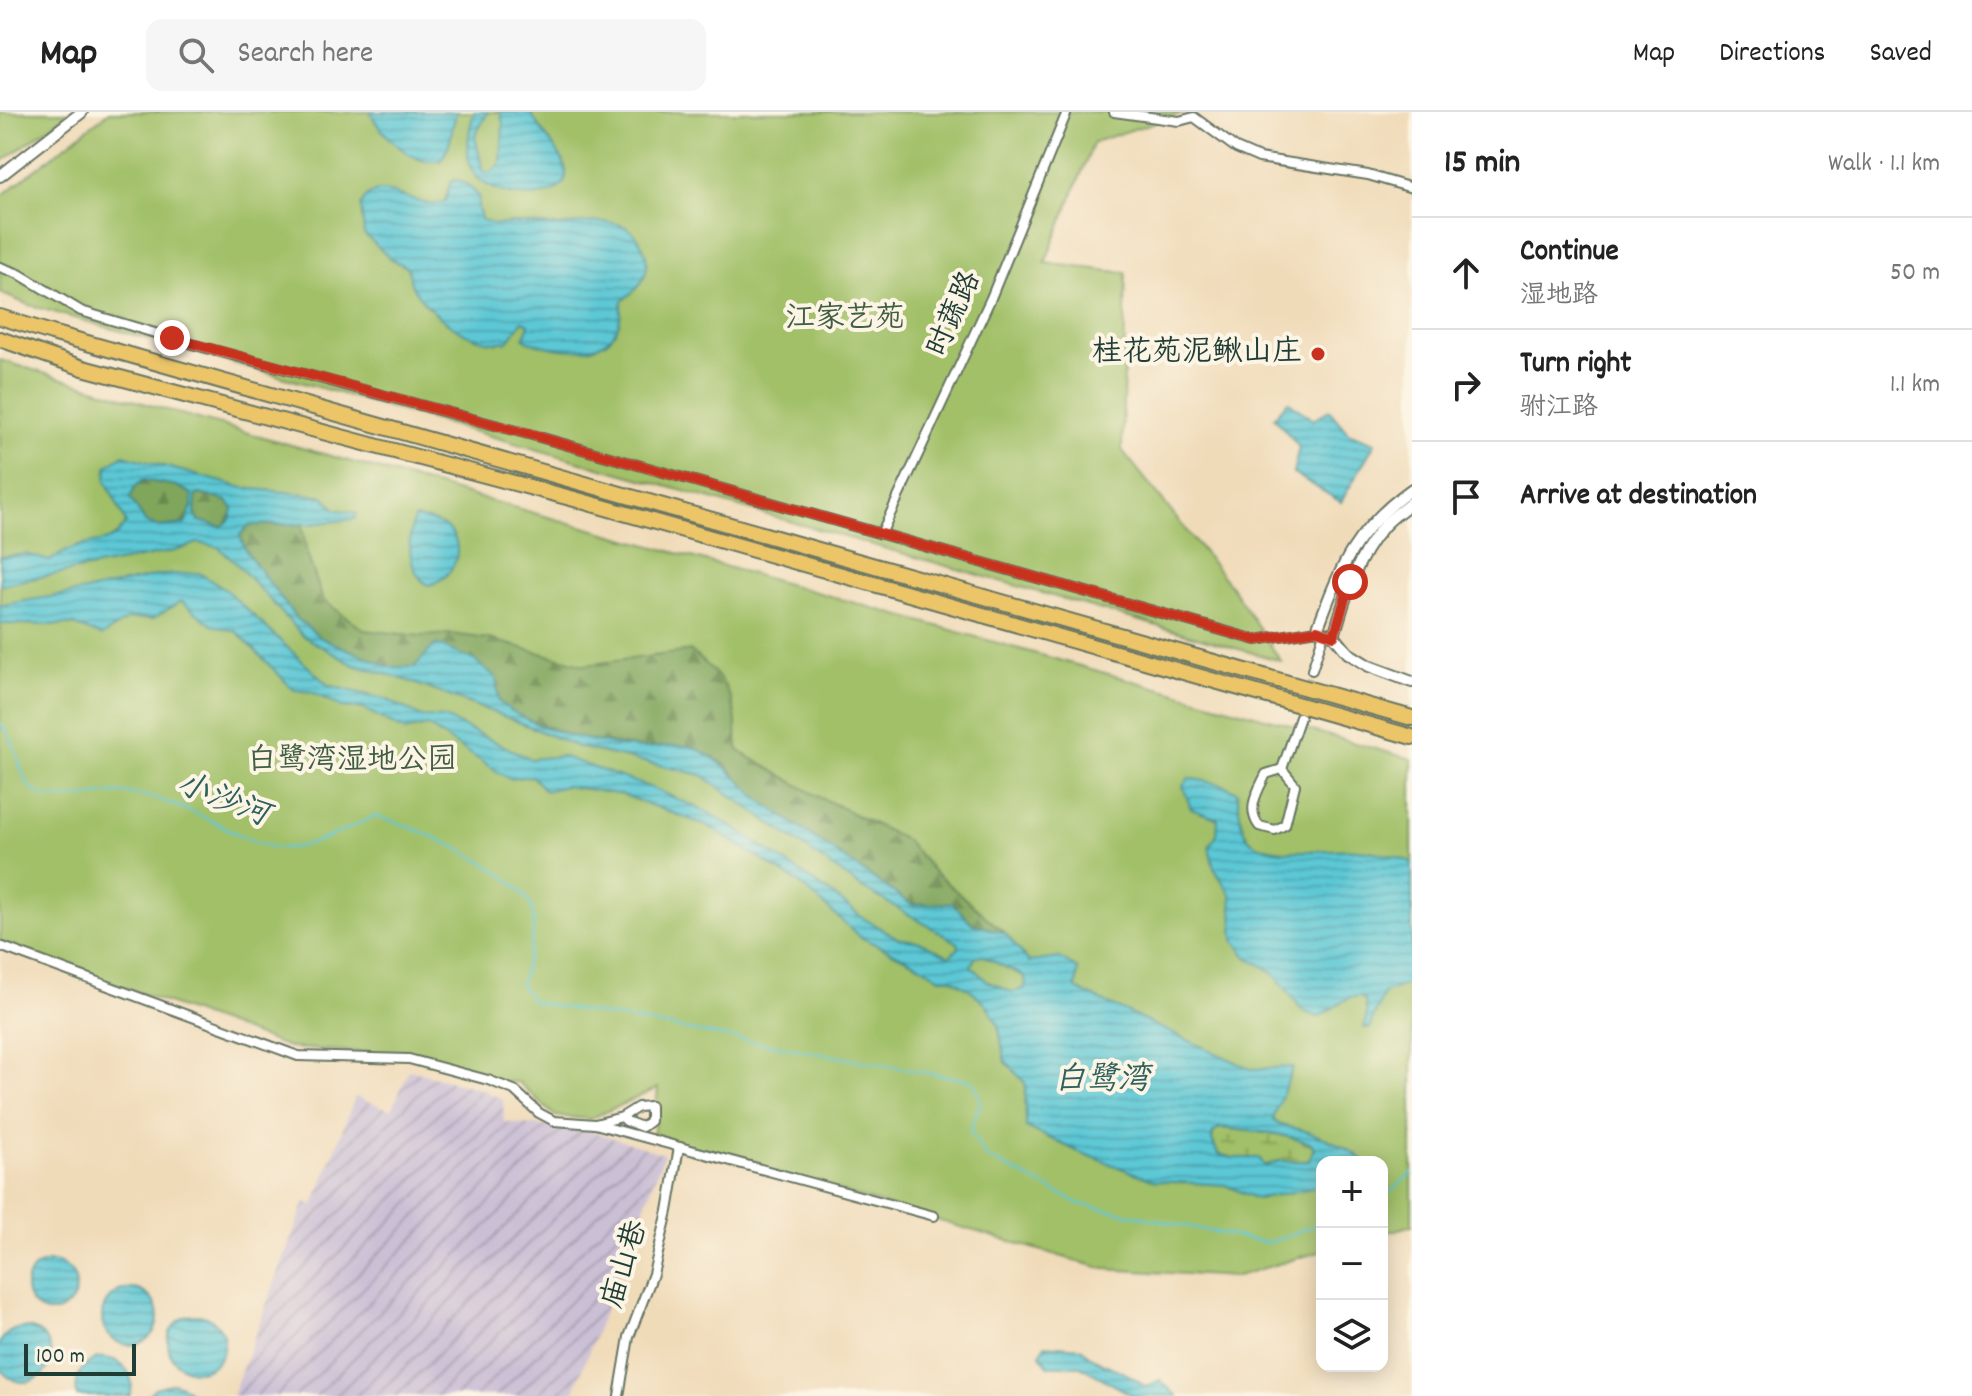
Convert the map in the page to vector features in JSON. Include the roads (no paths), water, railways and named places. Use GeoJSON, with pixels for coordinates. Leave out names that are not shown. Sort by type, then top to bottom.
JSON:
{"type":"FeatureCollection","features":[{"type":"Feature","properties":{"kind":"highway"},"geometry":{"type":"LineString","coordinates":[[0,315],[52,333],[1412,718]]}},
{"type":"Feature","properties":{"kind":"highway"},"geometry":{"type":"LineString","coordinates":[[0,342],[83,368],[578,500],[1412,737]]}},
{"type":"Feature","properties":{"kind":"street"},"geometry":{"type":"LineString","coordinates":[[0,176],[82,112]]}},
{"type":"Feature","properties":{"kind":"street","name":"时蔬路"},"geometry":{"type":"LineString","coordinates":[[881,534],[991,298],[1067,112]]}},
{"type":"Feature","properties":{"kind":"street"},"geometry":{"type":"LineString","coordinates":[[1114,112],[1179,121],[1194,117],[1229,143],[1259,158],[1368,175],[1412,188]]}},
{"type":"Feature","properties":{"kind":"street"},"geometry":{"type":"LineString","coordinates":[[0,267],[19,274],[81,311],[195,345],[532,435],[1256,640],[1325,633],[1369,666],[1412,682]]}},
{"type":"Feature","properties":{"kind":"street"},"geometry":{"type":"LineString","coordinates":[[1325,633],[1337,576],[1354,546],[1382,511],[1412,489]]}},
{"type":"Feature","properties":{"kind":"street"},"geometry":{"type":"LineString","coordinates":[[1312,670],[1325,633],[1364,555],[1384,526],[1412,502]]}},
{"type":"Feature","properties":{"kind":"street"},"geometry":{"type":"LineString","coordinates":[[1282,769],[1300,717]]}},
{"type":"Feature","properties":{"kind":"street"},"geometry":{"type":"LineString","coordinates":[[1282,769],[1295,785],[1285,825],[1275,830],[1259,826],[1253,818],[1253,801],[1266,774],[1282,769]]}},
{"type":"Feature","properties":{"kind":"street"},"geometry":{"type":"LineString","coordinates":[[0,946],[298,1056],[409,1059],[514,1090],[539,1113],[554,1121],[595,1124],[934,1216]]}},
{"type":"Feature","properties":{"kind":"street"},"geometry":{"type":"LineString","coordinates":[[595,1124],[622,1117]]}},
{"type":"Feature","properties":{"kind":"street","name":"庙山巷"},"geometry":{"type":"LineString","coordinates":[[619,1396],[629,1337],[653,1274],[679,1147]]}},
{"type":"Feature","properties":{"kind":"water"},"geometry":{"type":"Polygon","coordinates":[[[370,112],[457,112],[449,143],[440,161],[423,161],[399,146],[370,112]]]}},
{"type":"Feature","properties":{"kind":"water"},"geometry":{"type":"Polygon","coordinates":[[[474,112],[488,112],[475,136],[483,171],[489,173],[501,164],[503,124],[500,112],[531,112],[564,164],[564,183],[554,191],[522,195],[504,192],[475,175],[469,162],[468,143],[474,112]]]}},
{"type":"Feature","properties":{"kind":"water"},"geometry":{"type":"Polygon","coordinates":[[[454,180],[466,184],[474,192],[479,198],[481,219],[491,223],[559,226],[599,222],[632,231],[646,256],[646,270],[637,287],[622,301],[619,323],[611,337],[602,344],[578,350],[551,347],[524,338],[529,324],[523,321],[508,341],[481,340],[454,327],[429,308],[412,286],[408,268],[391,259],[364,234],[361,206],[368,195],[377,191],[435,204],[445,201],[450,183],[454,180]]]}},
{"type":"Feature","properties":{"kind":"water"},"geometry":{"type":"Polygon","coordinates":[[[1288,401],[1313,420],[1329,410],[1348,433],[1375,443],[1341,502],[1293,473],[1299,447],[1274,417],[1288,401]]]}},
{"type":"Feature","properties":{"kind":"water","name":"白鹭湾"},"geometry":{"type":"Polygon","coordinates":[[[123,455],[244,488],[324,496],[335,509],[357,513],[355,519],[311,524],[249,525],[240,535],[246,551],[295,617],[321,638],[390,667],[414,667],[436,644],[474,660],[496,677],[499,702],[530,721],[584,739],[621,746],[695,748],[725,767],[767,805],[912,905],[952,903],[973,924],[1005,933],[1029,962],[1059,958],[1078,969],[1076,989],[1251,1069],[1293,1067],[1273,1119],[1335,1142],[1358,1156],[1316,1156],[1316,1187],[1257,1199],[1225,1185],[1155,1181],[1079,1152],[1026,1127],[1025,1083],[1005,1061],[998,1024],[986,1004],[972,991],[951,978],[940,978],[860,937],[799,883],[708,826],[623,795],[566,786],[545,791],[532,776],[509,779],[427,726],[405,731],[364,709],[341,707],[312,692],[294,690],[237,632],[212,625],[181,601],[153,619],[128,619],[102,636],[74,625],[0,624],[0,605],[160,575],[199,573],[226,590],[328,685],[388,700],[422,717],[445,718],[531,759],[561,756],[655,789],[709,813],[741,832],[863,918],[898,938],[921,942],[949,956],[959,948],[958,943],[862,888],[702,775],[578,747],[403,679],[354,665],[303,636],[218,547],[198,543],[175,551],[0,585],[0,557],[26,554],[49,561],[73,548],[115,536],[126,523],[106,481],[107,466],[123,455]],[[143,480],[130,498],[146,523],[159,527],[185,524],[192,506],[192,494],[177,486],[143,480]],[[196,495],[195,514],[199,521],[221,527],[230,520],[233,509],[227,501],[196,495]],[[981,955],[975,958],[971,966],[987,981],[1011,992],[1024,989],[1026,982],[1023,976],[981,955]],[[1220,1128],[1213,1133],[1212,1140],[1218,1154],[1233,1158],[1259,1158],[1265,1166],[1279,1161],[1309,1161],[1314,1148],[1311,1143],[1277,1134],[1220,1128]]]}},
{"type":"Feature","properties":{"kind":"water"},"geometry":{"type":"Polygon","coordinates":[[[414,518],[446,528],[455,539],[457,556],[454,564],[450,572],[436,583],[428,585],[412,564],[410,536],[414,518]]]}},
{"type":"Feature","properties":{"kind":"water"},"geometry":{"type":"Polygon","coordinates":[[[1189,778],[1224,785],[1237,792],[1243,829],[1249,839],[1258,845],[1285,851],[1365,851],[1412,862],[1412,982],[1384,993],[1369,1028],[1364,1028],[1367,1013],[1365,1000],[1360,996],[1349,998],[1318,1017],[1303,1011],[1273,972],[1247,957],[1234,940],[1231,895],[1214,868],[1209,847],[1217,834],[1218,819],[1191,809],[1183,786],[1189,778]]]}},
{"type":"Feature","properties":{"kind":"water"},"geometry":{"type":"Polygon","coordinates":[[[41,1263],[61,1263],[75,1277],[75,1297],[61,1311],[41,1311],[27,1297],[27,1277],[41,1263]]]}},
{"type":"Feature","properties":{"kind":"water"},"geometry":{"type":"Polygon","coordinates":[[[130,1289],[150,1297],[158,1317],[150,1337],[130,1345],[110,1337],[102,1317],[110,1297],[130,1289]]]}},
{"type":"Feature","properties":{"kind":"water"},"geometry":{"type":"Polygon","coordinates":[[[196,1315],[216,1323],[224,1343],[216,1363],[196,1371],[176,1363],[168,1343],[176,1323],[196,1315]]]}},
{"type":"Feature","properties":{"kind":"water"},"geometry":{"type":"Polygon","coordinates":[[[14,1330],[34,1330],[49,1345],[49,1365],[34,1380],[14,1380],[-1,1365],[-1,1345],[14,1330]]]}},
{"type":"Feature","properties":{"kind":"water"},"geometry":{"type":"Polygon","coordinates":[[[1045,1345],[1081,1348],[1096,1360],[1145,1387],[1160,1380],[1177,1396],[1134,1396],[1080,1366],[1048,1366],[1040,1355],[1045,1345]]]}},
{"type":"Feature","properties":{"kind":"water"},"geometry":{"type":"Polygon","coordinates":[[[97,1358],[113,1360],[125,1368],[131,1380],[130,1396],[77,1396],[76,1384],[80,1373],[97,1358]]]}},
{"type":"Feature","properties":{"kind":"water"},"geometry":{"type":"Polygon","coordinates":[[[173,1383],[194,1396],[147,1396],[155,1388],[173,1383]]]}},
{"type":"Feature","properties":{"kind":"waterway","name":"小沙河"},"geometry":{"type":"LineString","coordinates":[[0,724],[12,741],[25,779],[30,787],[45,796],[67,798],[127,793],[148,797],[194,813],[256,842],[283,848],[317,841],[375,816],[461,850],[505,877],[521,891],[531,906],[533,934],[520,984],[533,1002],[973,1081],[981,1101],[970,1130],[986,1157],[1080,1204],[1268,1243],[1316,1224]]}},
{"type":"Feature","properties":{"kind":"waterway"},"geometry":{"type":"LineString","coordinates":[[1388,1194],[1412,1173]]}},
{"type":"Feature","properties":{"kind":"tunnel"},"geometry":{"type":"LineString","coordinates":[[1302,709],[1312,670]]}},
{"type":"Feature","properties":{"kind":"place","name":"桂花苑泥鳅山庄"},"geometry":{"type":"Point","coordinates":[1318,354]}},
{"type":"Feature","properties":{"kind":"park label","name":"江家艺苑"},"geometry":{"type":"Point","coordinates":[845,320]}},
{"type":"Feature","properties":{"kind":"park label","name":"白鹭湾湿地公园"},"geometry":{"type":"Point","coordinates":[352,762]}}]}
